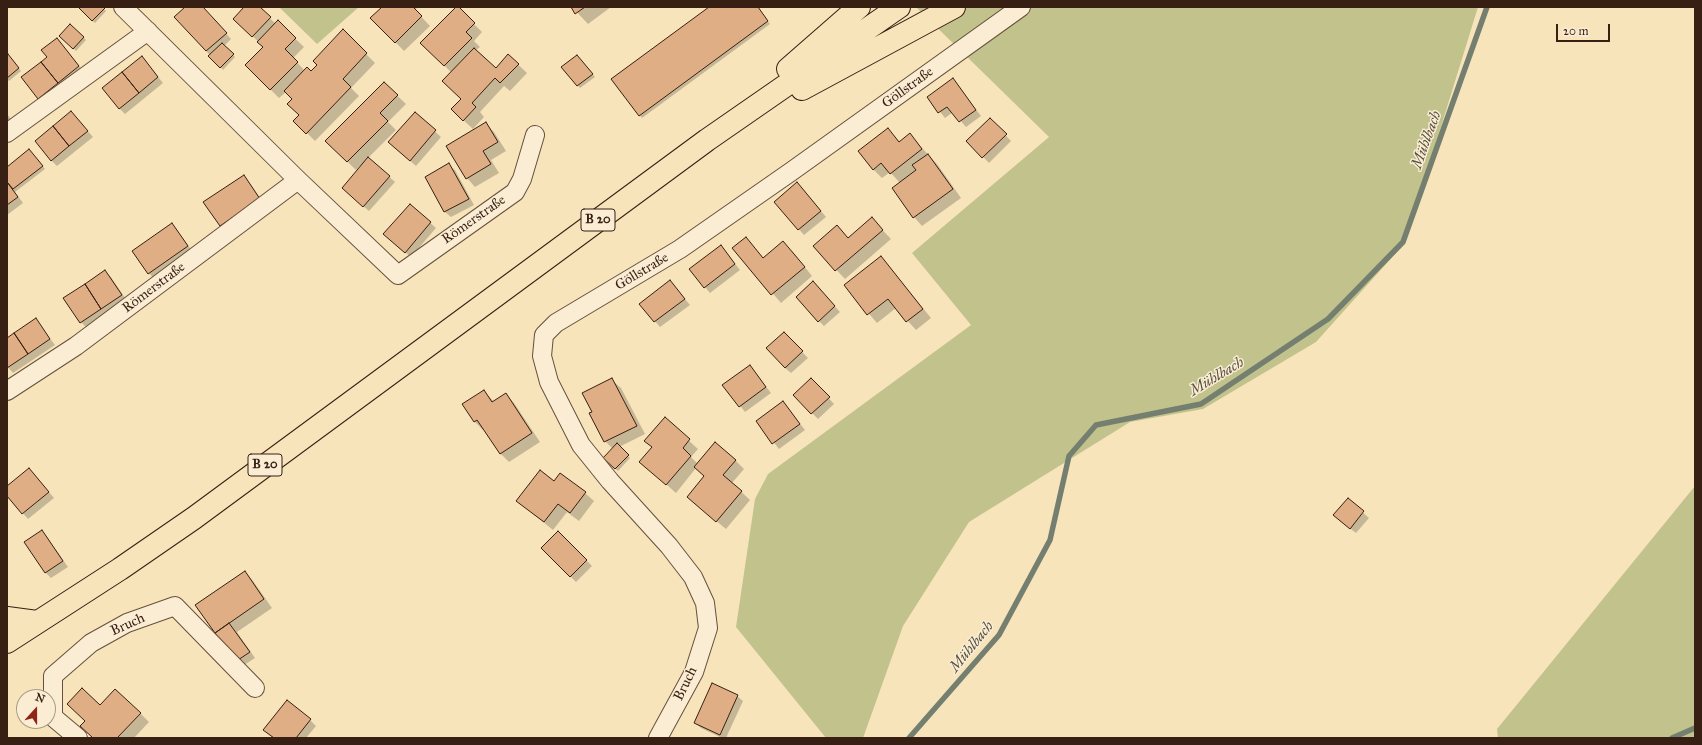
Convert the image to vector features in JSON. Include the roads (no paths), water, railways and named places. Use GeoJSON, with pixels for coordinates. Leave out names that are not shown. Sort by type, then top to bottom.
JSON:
{"type":"FeatureCollection","features":[{"type":"Feature","properties":{"kind":"main road"},"geometry":{"type":"LineString","coordinates":[[707,140],[859,7]]}},
{"type":"Feature","properties":{"kind":"main road","name":"B 20"},"geometry":{"type":"LineString","coordinates":[[7,642],[120,569],[194,518],[707,140],[899,7]]}},
{"type":"Feature","properties":{"kind":"main road"},"geometry":{"type":"LineString","coordinates":[[707,140],[954,7]]}},
{"type":"Feature","properties":{"kind":"main road"},"geometry":{"type":"LineString","coordinates":[[7,618],[37,622]]}},
{"type":"Feature","properties":{"kind":"street","name":"Römerstraße"},"geometry":{"type":"LineString","coordinates":[[123,7],[298,180],[398,275],[515,192],[522,179],[535,135]]}},
{"type":"Feature","properties":{"kind":"street","name":"Göllstraße"},"geometry":{"type":"LineString","coordinates":[[708,628],[705,603],[693,577],[581,445],[549,382],[542,356],[544,335],[556,323],[680,249],[792,171],[1021,7]]}},
{"type":"Feature","properties":{"kind":"street"},"geometry":{"type":"LineString","coordinates":[[7,133],[148,31]]}},
{"type":"Feature","properties":{"kind":"street","name":"Römerstraße"},"geometry":{"type":"LineString","coordinates":[[7,391],[76,346],[298,180]]}},
{"type":"Feature","properties":{"kind":"street","name":"Bruch"},"geometry":{"type":"LineString","coordinates":[[78,738],[53,717],[53,676],[91,643],[127,623],[175,606],[254,688]]}},
{"type":"Feature","properties":{"kind":"street","name":"Bruch"},"geometry":{"type":"LineString","coordinates":[[658,738],[694,672],[708,628]]}},
{"type":"Feature","properties":{"kind":"waterway","name":"Mühlbach"},"geometry":{"type":"LineString","coordinates":[[909,738],[999,635],[1050,540],[1069,456],[1096,425],[1201,404],[1328,319],[1403,242],[1487,7]]}},
{"type":"Feature","properties":{"kind":"waterway"},"geometry":{"type":"LineString","coordinates":[[1672,738],[1695,728]]}}]}
